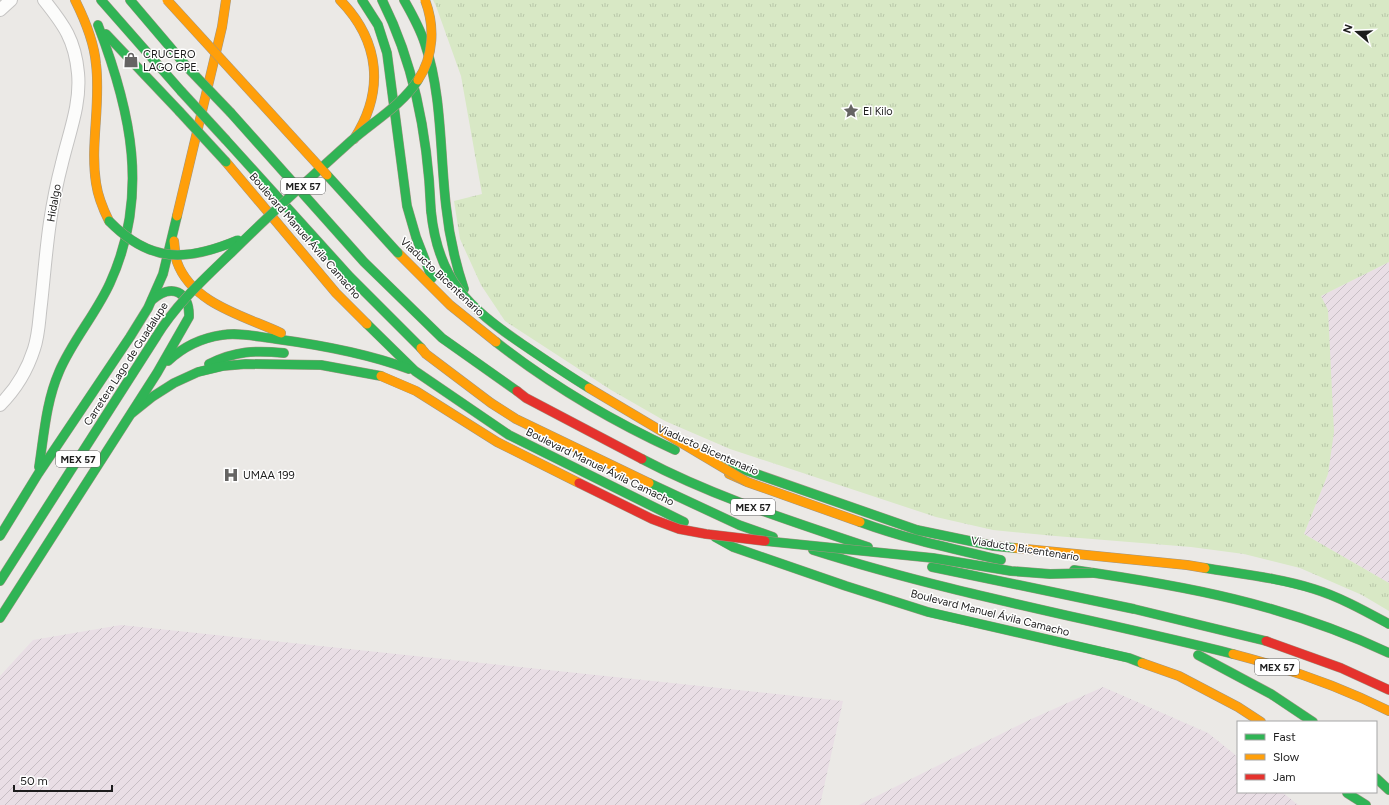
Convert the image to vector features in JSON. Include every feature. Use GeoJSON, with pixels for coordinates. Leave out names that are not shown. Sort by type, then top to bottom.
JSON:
{"type":"FeatureCollection","features":[{"type":"Feature","properties":{"kind":"main road","name":"Boulevard Manuel Ávila Camacho"},"geometry":{"type":"LineString","coordinates":[[76,0],[226,162],[336,293],[415,371],[509,435],[733,546],[846,586],[928,612],[1129,658],[1179,676],[1238,707],[1259,721]]}},
{"type":"Feature","properties":{"kind":"main road"},"geometry":{"type":"LineString","coordinates":[[76,0],[87,25],[95,55],[97,73],[93,173],[97,194],[109,220],[124,236],[143,248],[154,252],[175,256],[216,250],[251,232]]}},
{"type":"Feature","properties":{"kind":"main road","name":"Boulevard Manuel Ávila Camacho"},"geometry":{"type":"LineString","coordinates":[[101,0],[181,91],[350,277],[426,354],[516,419],[658,488],[739,525],[828,556],[946,588],[1161,636],[1258,661],[1333,686],[1389,711]]}},
{"type":"Feature","properties":{"kind":"main road","name":"MEX 57"},"geometry":{"type":"LineString","coordinates":[[130,0],[187,67],[231,113],[364,262],[442,338],[526,398],[665,470],[753,507],[854,543],[944,570],[1134,609],[1268,642],[1341,668],[1389,690]]}},
{"type":"Feature","properties":{"kind":"main road","name":"Viaducto Bicentenario"},"geometry":{"type":"LineString","coordinates":[[167,0],[398,253],[450,305],[527,366],[594,408],[642,435],[747,482],[882,530],[994,559],[1009,561]]}},
{"type":"Feature","properties":{"kind":"main road","name":"Carretera Lago de Guadalupe"},"geometry":{"type":"LineString","coordinates":[[0,536],[38,474],[130,337],[152,300],[163,274],[222,27],[226,0]]}},
{"type":"Feature","properties":{"kind":"main road"},"geometry":{"type":"LineString","coordinates":[[222,27],[235,0]]}},
{"type":"Feature","properties":{"kind":"main road"},"geometry":{"type":"LineString","coordinates":[[340,0],[353,14],[360,25],[370,50],[373,63],[373,90],[371,103],[367,116],[354,139]]}},
{"type":"Feature","properties":{"kind":"main road"},"geometry":{"type":"LineString","coordinates":[[362,0],[378,25],[387,53],[408,216],[414,236],[432,278]]}},
{"type":"Feature","properties":{"kind":"main road"},"geometry":{"type":"LineString","coordinates":[[382,0],[399,37],[414,82],[428,162],[432,222],[436,244],[447,271],[463,296],[486,318],[549,362],[631,414],[747,482]]}},
{"type":"Feature","properties":{"kind":"main road"},"geometry":{"type":"LineString","coordinates":[[404,0],[421,30],[431,61],[451,247],[465,292],[480,321]]}},
{"type":"Feature","properties":{"kind":"main road","name":"Carretera Lago de Guadalupe"},"geometry":{"type":"LineString","coordinates":[[0,581],[176,308],[251,232],[354,139],[406,95],[420,76],[427,60],[431,42],[430,16],[425,0]]}},
{"type":"Feature","properties":{"kind":"main road"},"geometry":{"type":"LineString","coordinates":[[38,474],[51,397],[59,372],[112,279],[123,251],[131,216],[134,173],[129,126],[122,93],[115,70],[98,25]]}},
{"type":"Feature","properties":{"kind":"main road"},"geometry":{"type":"LineString","coordinates":[[206,29],[443,291],[506,342],[547,370],[608,407],[650,430],[701,454],[917,530],[994,546],[1187,565],[1281,580],[1314,589],[1345,601],[1389,624]]}},
{"type":"Feature","properties":{"kind":"main road"},"geometry":{"type":"LineString","coordinates":[[175,224],[174,240],[176,255],[183,275],[195,290],[211,302],[265,325],[295,341]]}},
{"type":"Feature","properties":{"kind":"main road"},"geometry":{"type":"LineString","coordinates":[[0,618],[132,413],[186,323],[190,311],[186,299],[177,292],[172,290],[160,292],[152,300]]}},
{"type":"Feature","properties":{"kind":"main road"},"geometry":{"type":"LineString","coordinates":[[157,373],[173,356],[204,339],[216,336],[242,334],[295,341],[357,353],[394,363],[415,371]]}},
{"type":"Feature","properties":{"kind":"main road"},"geometry":{"type":"LineString","coordinates":[[260,350],[309,365]]}},
{"type":"Feature","properties":{"kind":"main road"},"geometry":{"type":"LineString","coordinates":[[196,373],[214,361],[235,353],[260,350],[290,354]]}},
{"type":"Feature","properties":{"kind":"main road"},"geometry":{"type":"LineString","coordinates":[[313,356],[394,363]]}},
{"type":"Feature","properties":{"kind":"main road"},"geometry":{"type":"LineString","coordinates":[[132,413],[162,389],[210,368],[238,365],[333,366],[381,376],[416,391],[497,442],[652,519],[679,529],[706,534],[933,558],[1011,571],[1050,574],[1093,573]]}},
{"type":"Feature","properties":{"kind":"main road","name":"Viaducto Bicentenario"},"geometry":{"type":"LineString","coordinates":[[1024,563],[1154,582],[1246,600],[1339,631],[1389,653]]}},
{"type":"Feature","properties":{"kind":"main road","name":"MEX 57"},"geometry":{"type":"LineString","coordinates":[[1161,636],[1256,684],[1292,706],[1312,721]]}},
{"type":"Feature","properties":{"kind":"main road"},"geometry":{"type":"LineString","coordinates":[[1377,779],[1389,790]]}},
{"type":"Feature","properties":{"kind":"main road"},"geometry":{"type":"LineString","coordinates":[[1347,793],[1359,805]]}},
{"type":"Feature","properties":{"kind":"main road"},"geometry":{"type":"LineString","coordinates":[[1348,793],[1366,805]]}},
{"type":"Feature","properties":{"kind":"street"},"geometry":{"type":"LineString","coordinates":[[0,10],[11,0]]}},
{"type":"Feature","properties":{"kind":"street","name":"Hidalgo"},"geometry":{"type":"LineString","coordinates":[[0,405],[12,393],[22,379],[35,348],[54,196],[77,99],[78,75],[71,40],[60,20],[44,0]]}},
{"type":"Feature","properties":{"kind":"street"},"geometry":{"type":"LineString","coordinates":[[0,520],[15,513]]}},
{"type":"Feature","properties":{"kind":"shaded area"},"geometry":{"type":"Polygon","coordinates":[[[1389,262],[1389,583],[1304,534],[1328,474],[1321,296],[1389,262]]]}},
{"type":"Feature","properties":{"kind":"shaded area"},"geometry":{"type":"Polygon","coordinates":[[[121,625],[843,701],[820,805],[0,805],[0,676],[33,640],[121,625]]]}},
{"type":"Feature","properties":{"kind":"shaded area"},"geometry":{"type":"Polygon","coordinates":[[[1103,687],[1208,733],[1237,756],[1237,793],[1283,793],[1298,805],[859,805],[1027,721],[1103,687]]]}},
{"type":"Feature","properties":{"kind":"green space"},"geometry":{"type":"Polygon","coordinates":[[[433,0],[1389,0],[1389,262],[1321,296],[1328,310],[1334,432],[1328,474],[1304,534],[1389,583],[1389,611],[1362,595],[1300,568],[1244,554],[1191,547],[993,530],[936,517],[730,449],[665,421],[611,390],[505,321],[481,285],[460,239],[454,201],[482,194],[461,76],[433,0]]]}},
{"type":"Feature","properties":{"kind":"traffic: fast"},"geometry":{"type":"LineString","coordinates":[[101,0],[181,91]]}},
{"type":"Feature","properties":{"kind":"traffic: fast"},"geometry":{"type":"LineString","coordinates":[[130,0],[187,67]]}},
{"type":"Feature","properties":{"kind":"traffic: fast"},"geometry":{"type":"LineString","coordinates":[[362,0],[378,25],[387,53],[407,206],[416,237],[432,278]]}},
{"type":"Feature","properties":{"kind":"traffic: fast"},"geometry":{"type":"LineString","coordinates":[[382,0],[403,50],[418,102],[427,156],[431,211]]}},
{"type":"Feature","properties":{"kind":"traffic: fast"},"geometry":{"type":"LineString","coordinates":[[404,0],[421,32],[431,63],[438,103],[444,186],[449,227],[455,259],[464,289]]}},
{"type":"Feature","properties":{"kind":"traffic: fast"},"geometry":{"type":"LineString","coordinates":[[39,467],[51,395],[59,372],[70,349],[98,306],[110,283],[122,250],[130,218],[132,185],[131,153],[127,121],[110,57],[98,25]]}},
{"type":"Feature","properties":{"kind":"traffic: fast"},"geometry":{"type":"LineString","coordinates":[[106,34],[179,111]]}},
{"type":"Feature","properties":{"kind":"traffic: fast"},"geometry":{"type":"LineString","coordinates":[[187,67],[231,113]]}},
{"type":"Feature","properties":{"kind":"traffic: fast"},"geometry":{"type":"LineString","coordinates":[[156,337],[182,302],[212,271],[321,168],[351,141],[396,105],[418,80]]}},
{"type":"Feature","properties":{"kind":"traffic: fast"},"geometry":{"type":"LineString","coordinates":[[181,91],[226,140]]}},
{"type":"Feature","properties":{"kind":"traffic: fast"},"geometry":{"type":"LineString","coordinates":[[179,111],[226,162]]}},
{"type":"Feature","properties":{"kind":"traffic: fast"},"geometry":{"type":"LineString","coordinates":[[231,113],[364,262],[442,338],[517,391]]}},
{"type":"Feature","properties":{"kind":"traffic: fast"},"geometry":{"type":"LineString","coordinates":[[226,140],[350,277],[421,348]]}},
{"type":"Feature","properties":{"kind":"traffic: fast"},"geometry":{"type":"LineString","coordinates":[[327,175],[398,253]]}},
{"type":"Feature","properties":{"kind":"traffic: fast"},"geometry":{"type":"LineString","coordinates":[[431,211],[435,235],[441,256],[449,274],[459,290],[471,304],[503,330],[589,388]]}},
{"type":"Feature","properties":{"kind":"traffic: fast"},"geometry":{"type":"LineString","coordinates":[[0,536],[38,474],[148,308],[163,274],[177,216]]}},
{"type":"Feature","properties":{"kind":"traffic: fast"},"geometry":{"type":"LineString","coordinates":[[109,221],[124,235],[139,245],[154,251],[169,254],[185,255],[202,252],[238,240]]}},
{"type":"Feature","properties":{"kind":"traffic: fast"},"geometry":{"type":"LineString","coordinates":[[0,618],[157,373],[189,317],[186,301],[178,292],[166,292],[152,300]]}},
{"type":"Feature","properties":{"kind":"traffic: fast"},"geometry":{"type":"LineString","coordinates":[[367,324],[415,371],[509,435],[684,522]]}},
{"type":"Feature","properties":{"kind":"traffic: fast"},"geometry":{"type":"LineString","coordinates":[[168,361],[186,347],[200,341],[214,336],[236,334],[293,341],[343,350],[376,358],[409,369]]}},
{"type":"Feature","properties":{"kind":"traffic: fast"},"geometry":{"type":"LineString","coordinates":[[0,581],[156,337]]}},
{"type":"Feature","properties":{"kind":"traffic: fast"},"geometry":{"type":"LineString","coordinates":[[496,342],[538,373],[582,401],[628,427],[675,450]]}},
{"type":"Feature","properties":{"kind":"traffic: fast"},"geometry":{"type":"LineString","coordinates":[[209,364],[228,356],[245,352],[284,353]]}},
{"type":"Feature","properties":{"kind":"traffic: fast"},"geometry":{"type":"LineString","coordinates":[[132,413],[152,397],[174,383],[198,372],[223,366],[246,364],[321,365],[381,376]]}},
{"type":"Feature","properties":{"kind":"traffic: fast"},"geometry":{"type":"LineString","coordinates":[[642,459],[669,473],[753,508],[868,547]]}},
{"type":"Feature","properties":{"kind":"traffic: fast"},"geometry":{"type":"LineString","coordinates":[[725,463],[917,530],[994,546],[1015,548]]}},
{"type":"Feature","properties":{"kind":"traffic: fast"},"geometry":{"type":"LineString","coordinates":[[649,483],[739,525],[773,537]]}},
{"type":"Feature","properties":{"kind":"traffic: fast"},"geometry":{"type":"LineString","coordinates":[[860,522],[912,539],[1001,560]]}},
{"type":"Feature","properties":{"kind":"traffic: fast"},"geometry":{"type":"LineString","coordinates":[[715,537],[733,547],[846,586],[928,612],[1129,658],[1142,663]]}},
{"type":"Feature","properties":{"kind":"traffic: fast"},"geometry":{"type":"LineString","coordinates":[[765,541],[933,558],[1011,571],[1050,574],[1093,573]]}},
{"type":"Feature","properties":{"kind":"traffic: fast"},"geometry":{"type":"LineString","coordinates":[[813,550],[917,580],[1233,654]]}},
{"type":"Feature","properties":{"kind":"traffic: fast"},"geometry":{"type":"LineString","coordinates":[[932,567],[1134,609],[1266,641]]}},
{"type":"Feature","properties":{"kind":"traffic: fast"},"geometry":{"type":"LineString","coordinates":[[1205,568],[1274,579],[1301,585],[1343,600],[1389,624]]}},
{"type":"Feature","properties":{"kind":"traffic: fast"},"geometry":{"type":"LineString","coordinates":[[1074,570],[1195,590],[1273,609],[1350,636],[1389,653]]}},
{"type":"Feature","properties":{"kind":"traffic: fast"},"geometry":{"type":"LineString","coordinates":[[1198,655],[1271,694],[1312,721]]}},
{"type":"Feature","properties":{"kind":"traffic: fast"},"geometry":{"type":"LineString","coordinates":[[1377,779],[1389,790]]}},
{"type":"Feature","properties":{"kind":"traffic: fast"},"geometry":{"type":"LineString","coordinates":[[1347,793],[1366,805]]}},
{"type":"Feature","properties":{"kind":"traffic: slow"},"geometry":{"type":"LineString","coordinates":[[75,0],[88,31],[95,55],[97,94],[94,168],[98,193],[109,221]]}},
{"type":"Feature","properties":{"kind":"traffic: slow"},"geometry":{"type":"LineString","coordinates":[[167,0],[327,175]]}},
{"type":"Feature","properties":{"kind":"traffic: slow"},"geometry":{"type":"LineString","coordinates":[[177,216],[222,27],[226,0]]}},
{"type":"Feature","properties":{"kind":"traffic: slow"},"geometry":{"type":"LineString","coordinates":[[340,0],[353,16],[363,32],[370,49],[374,67],[374,85],[371,103],[364,121],[354,139]]}},
{"type":"Feature","properties":{"kind":"traffic: slow"},"geometry":{"type":"LineString","coordinates":[[418,80],[427,61],[431,41],[430,20],[425,0]]}},
{"type":"Feature","properties":{"kind":"traffic: slow"},"geometry":{"type":"LineString","coordinates":[[226,162],[336,293],[367,324]]}},
{"type":"Feature","properties":{"kind":"traffic: slow"},"geometry":{"type":"LineString","coordinates":[[174,241],[177,262],[184,276],[195,288],[221,307],[281,333]]}},
{"type":"Feature","properties":{"kind":"traffic: slow"},"geometry":{"type":"LineString","coordinates":[[398,253],[450,305],[496,342]]}},
{"type":"Feature","properties":{"kind":"traffic: slow"},"geometry":{"type":"LineString","coordinates":[[421,348],[426,354],[491,403],[516,419],[649,483]]}},
{"type":"Feature","properties":{"kind":"traffic: slow"},"geometry":{"type":"LineString","coordinates":[[381,376],[416,391],[497,442],[579,483]]}},
{"type":"Feature","properties":{"kind":"traffic: slow"},"geometry":{"type":"LineString","coordinates":[[589,388],[747,482]]}},
{"type":"Feature","properties":{"kind":"traffic: slow"},"geometry":{"type":"LineString","coordinates":[[729,474],[747,482],[860,522]]}},
{"type":"Feature","properties":{"kind":"traffic: slow"},"geometry":{"type":"LineString","coordinates":[[1015,548],[1205,568]]}},
{"type":"Feature","properties":{"kind":"traffic: slow"},"geometry":{"type":"LineString","coordinates":[[1233,654],[1312,678],[1389,711]]}},
{"type":"Feature","properties":{"kind":"traffic: slow"},"geometry":{"type":"LineString","coordinates":[[1142,663],[1179,676],[1238,707],[1259,721]]}},
{"type":"Feature","properties":{"kind":"traffic: jam"},"geometry":{"type":"LineString","coordinates":[[517,391],[526,398],[642,459]]}},
{"type":"Feature","properties":{"kind":"traffic: jam"},"geometry":{"type":"LineString","coordinates":[[579,483],[652,519],[679,529],[706,534],[765,541]]}},
{"type":"Feature","properties":{"kind":"traffic: jam"},"geometry":{"type":"LineString","coordinates":[[1266,641],[1341,668],[1389,690]]}},
{"type":"Feature","properties":{"kind":"place","name":"CRUCERO LAGO GPE."},"geometry":{"type":"Point","coordinates":[131,60]}},
{"type":"Feature","properties":{"kind":"place","name":"El Kilo"},"geometry":{"type":"Point","coordinates":[851,111]}},
{"type":"Feature","properties":{"kind":"place","name":"UMAA 199"},"geometry":{"type":"Point","coordinates":[231,475]}}]}
